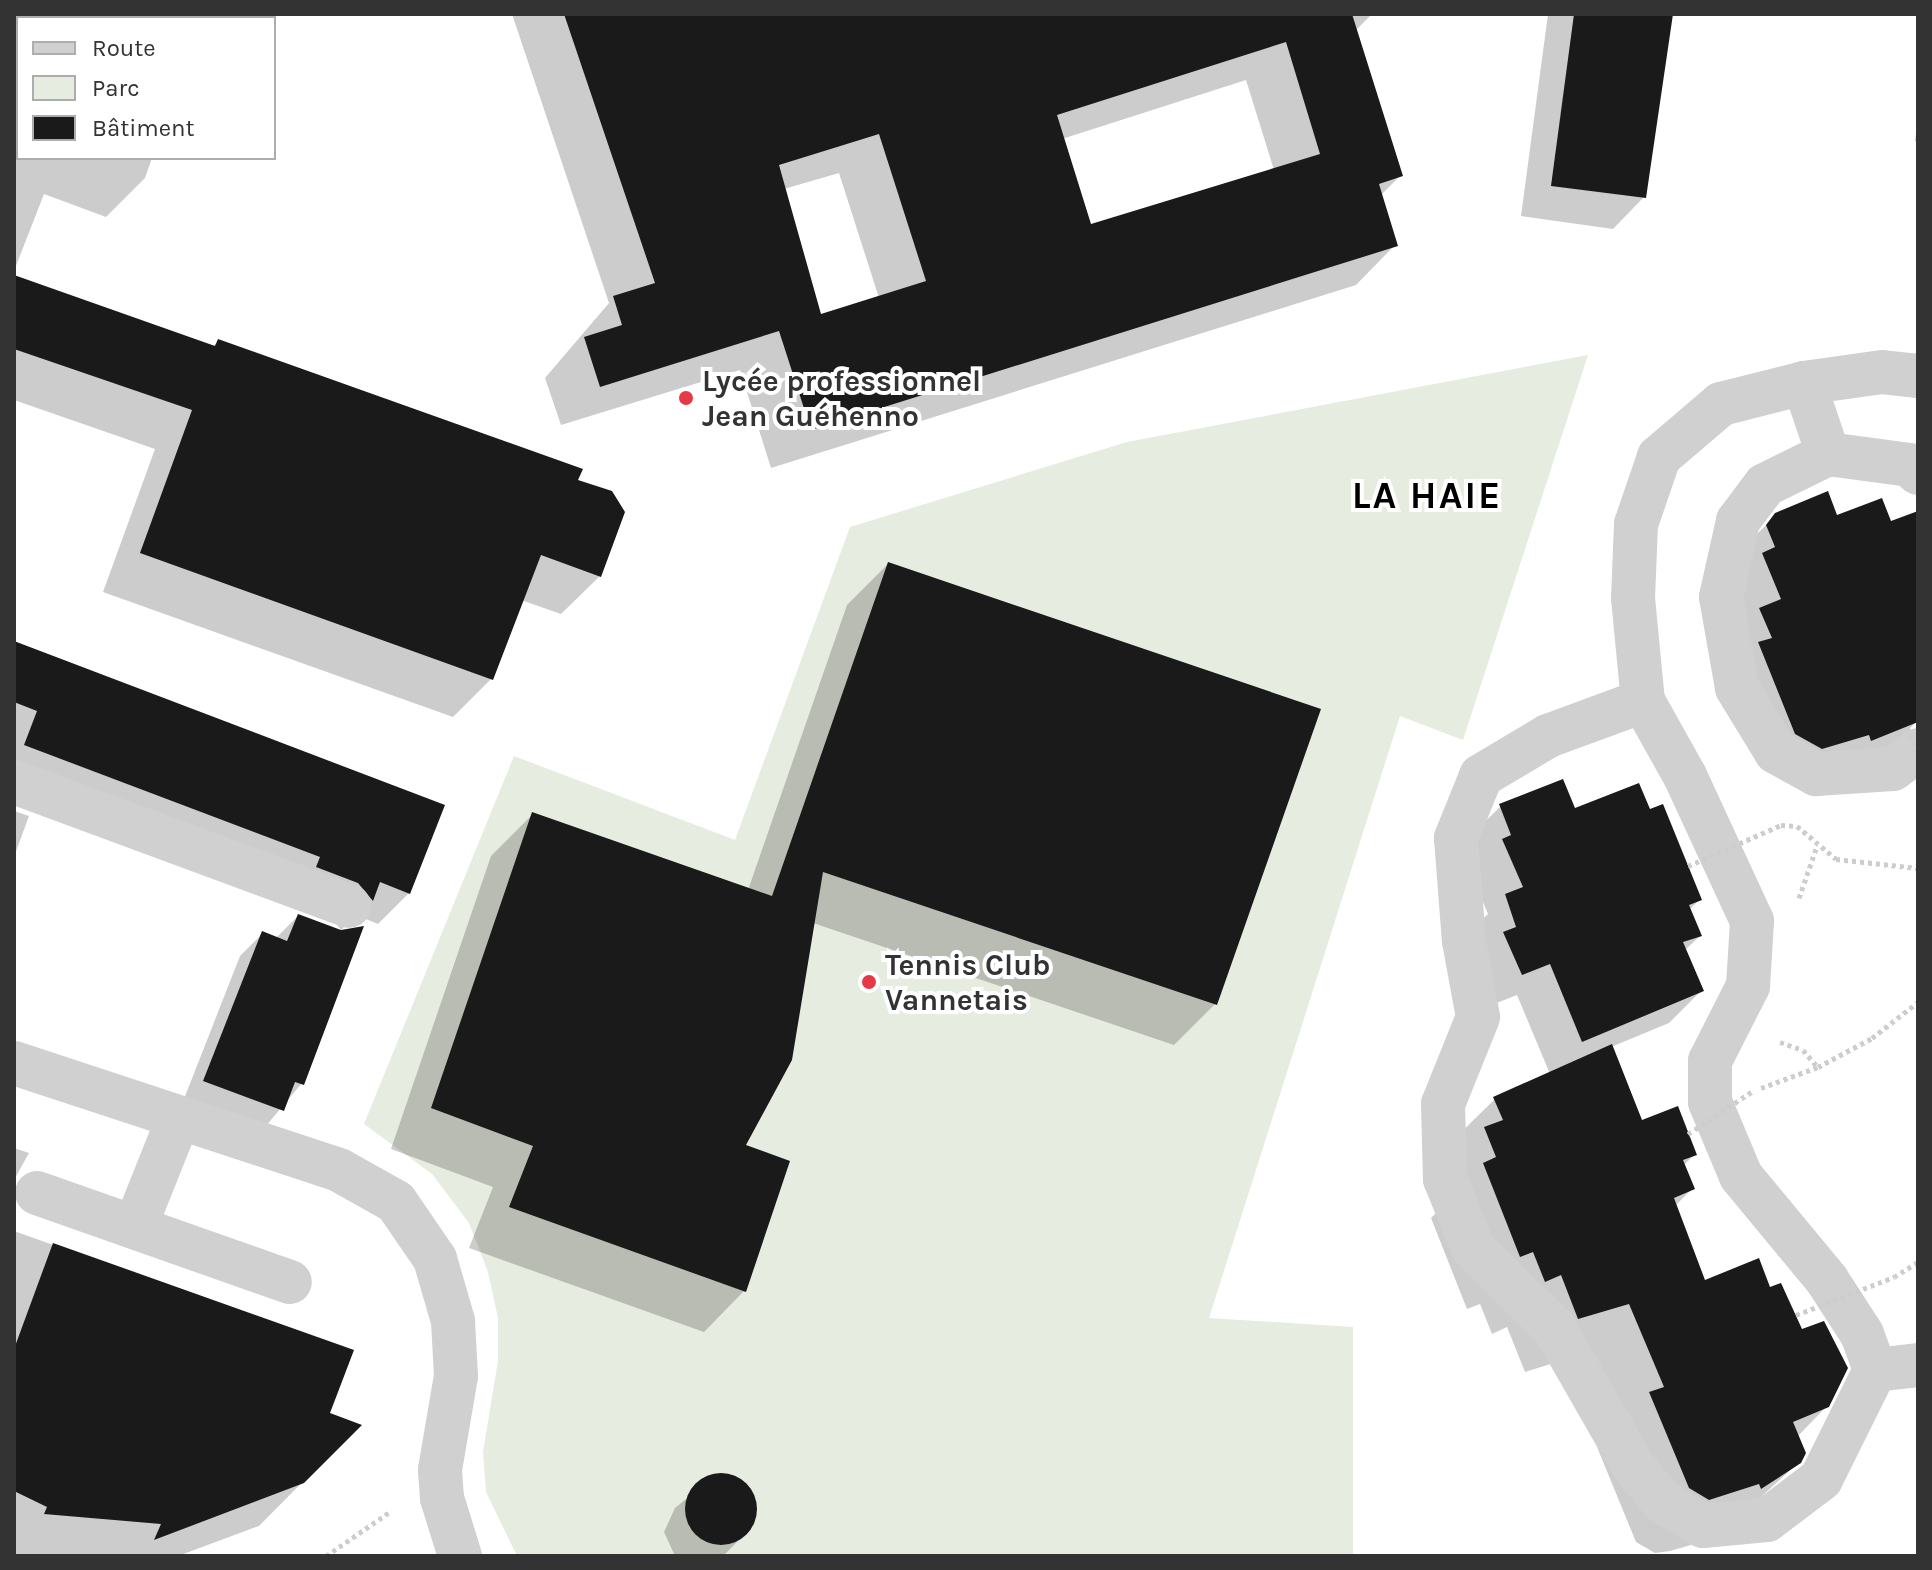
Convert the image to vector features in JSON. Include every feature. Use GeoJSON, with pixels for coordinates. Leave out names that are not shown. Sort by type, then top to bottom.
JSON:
{"type":"FeatureCollection","features":[{"type":"Feature","properties":{"kind":"street"},"geometry":{"type":"LineString","coordinates":[[1643,701],[1548,736],[1481,776],[1456,838],[1464,941],[1478,1017],[1443,1104],[1445,1179],[1473,1248],[1555,1329],[1634,1467],[1662,1501],[1703,1526],[1767,1520],[1821,1479],[1875,1370],[1862,1334],[1827,1280],[1741,1176],[1710,1102],[1710,1061],[1748,986],[1752,921],[1685,776],[1643,701],[1633,598],[1636,524],[1659,457],[1721,404],[1804,383],[1882,372],[1918,376]]}},
{"type":"Feature","properties":{"kind":"street"},"geometry":{"type":"LineString","coordinates":[[1804,383],[1828,454]]}},
{"type":"Feature","properties":{"kind":"street"},"geometry":{"type":"LineString","coordinates":[[1914,744],[1893,769],[1816,774],[1776,752],[1737,688],[1721,597],[1738,521],[1765,485],[1828,454],[1910,465],[1918,473]]}},
{"type":"Feature","properties":{"kind":"street"},"geometry":{"type":"LineString","coordinates":[[14,782],[349,906]]}},
{"type":"Feature","properties":{"kind":"street"},"geometry":{"type":"LineString","coordinates":[[14,1063],[339,1170],[396,1202],[435,1259],[453,1321],[456,1376],[445,1424],[442,1498],[460,1556]]}},
{"type":"Feature","properties":{"kind":"street"},"geometry":{"type":"LineString","coordinates":[[135,1227],[179,1117]]}},
{"type":"Feature","properties":{"kind":"street"},"geometry":{"type":"LineString","coordinates":[[37,1193],[290,1282]]}},
{"type":"Feature","properties":{"kind":"street"},"geometry":{"type":"LineString","coordinates":[[1875,1370],[1918,1365]]}},
{"type":"Feature","properties":{"kind":"path"},"geometry":{"type":"LineString","coordinates":[[1688,866],[1781,825],[1797,826],[1836,859],[1918,868]]}},
{"type":"Feature","properties":{"kind":"path"},"geometry":{"type":"LineString","coordinates":[[1811,875],[1817,846]]}},
{"type":"Feature","properties":{"kind":"path"},"geometry":{"type":"LineString","coordinates":[[1688,1134],[1753,1091],[1818,1067],[1872,1038],[1918,1002]]}},
{"type":"Feature","properties":{"kind":"path"},"geometry":{"type":"LineString","coordinates":[[1803,1050],[1818,1067]]}},
{"type":"Feature","properties":{"kind":"path"},"geometry":{"type":"LineString","coordinates":[[1796,1315],[1894,1277],[1918,1262]]}},
{"type":"Feature","properties":{"kind":"path"},"geometry":{"type":"LineString","coordinates":[[328,1556],[403,1503]]}},
{"type":"Feature","properties":{"kind":"green space","name":"Tennis Club Vannetais"},"geometry":{"type":"Polygon","coordinates":[[[1588,355],[1463,740],[1400,716],[1209,1318],[1353,1327],[1353,1556],[517,1556],[486,1492],[483,1452],[498,1361],[498,1318],[488,1272],[469,1223],[432,1174],[364,1124],[514,756],[735,840],[850,527],[1127,442],[1588,355]]]}},
{"type":"Feature","properties":{"kind":"building"},"geometry":{"type":"Polygon","coordinates":[[[564,14],[1352,14],[1403,176],[1379,184],[1398,246],[811,430],[779,331],[600,387],[584,337],[622,325],[613,296],[655,283],[564,14]],[[1286,42],[1057,115],[1091,224],[1320,154],[1286,42]],[[879,134],[779,165],[821,314],[926,281],[879,134]]]}},
{"type":"Feature","properties":{"kind":"building"},"geometry":{"type":"Polygon","coordinates":[[[1574,14],[1673,14],[1646,198],[1551,186],[1574,14]]]}},
{"type":"Feature","properties":{"kind":"building"},"geometry":{"type":"Polygon","coordinates":[[[14,275],[215,346],[218,339],[583,469],[578,480],[612,491],[625,512],[601,577],[541,555],[493,680],[140,553],[192,410],[14,349],[14,275]]]}},
{"type":"Feature","properties":{"kind":"building"},"geometry":{"type":"Polygon","coordinates":[[[1828,491],[1837,515],[1882,498],[1891,521],[1918,511],[1918,722],[1871,741],[1869,735],[1822,749],[1795,734],[1758,642],[1772,638],[1759,608],[1781,599],[1762,553],[1775,547],[1766,525],[1775,513],[1828,491]]]}},
{"type":"Feature","properties":{"kind":"building"},"geometry":{"type":"Polygon","coordinates":[[[888,562],[1321,709],[1217,1005],[823,872],[792,1060],[746,1145],[790,1161],[746,1292],[509,1207],[533,1146],[431,1108],[532,812],[772,896],[888,562]]]}},
{"type":"Feature","properties":{"kind":"building"},"geometry":{"type":"Polygon","coordinates":[[[14,641],[445,805],[410,894],[380,882],[373,901],[358,883],[316,867],[320,857],[24,745],[37,711],[14,702],[14,641]]]}},
{"type":"Feature","properties":{"kind":"building"},"geometry":{"type":"Polygon","coordinates":[[[1563,779],[1575,808],[1639,783],[1650,809],[1663,804],[1702,900],[1689,905],[1702,936],[1683,942],[1704,991],[1582,1042],[1550,964],[1522,975],[1503,932],[1516,927],[1505,894],[1523,887],[1502,839],[1511,835],[1499,804],[1563,779]]]}},
{"type":"Feature","properties":{"kind":"building"},"geometry":{"type":"Polygon","coordinates":[[[298,914],[341,930],[364,926],[304,1085],[295,1082],[284,1111],[203,1081],[262,931],[287,941],[298,914]]]}},
{"type":"Feature","properties":{"kind":"building"},"geometry":{"type":"Polygon","coordinates":[[[1612,1044],[1642,1120],[1678,1106],[1697,1155],[1683,1160],[1695,1189],[1674,1198],[1705,1280],[1759,1258],[1770,1287],[1781,1283],[1802,1329],[1824,1321],[1848,1368],[1829,1407],[1793,1422],[1806,1453],[1801,1463],[1761,1489],[1759,1484],[1709,1500],[1689,1488],[1649,1392],[1664,1387],[1629,1304],[1578,1319],[1561,1275],[1545,1282],[1533,1252],[1520,1257],[1483,1163],[1496,1157],[1484,1127],[1503,1120],[1493,1097],[1612,1044]]]}},
{"type":"Feature","properties":{"kind":"building"},"geometry":{"type":"Polygon","coordinates":[[[53,1243],[354,1350],[330,1413],[362,1425],[304,1483],[154,1540],[161,1524],[44,1514],[47,1507],[14,1491],[14,1349],[53,1243]]]}},
{"type":"Feature","properties":{"kind":"building"},"geometry":{"type":"Polygon","coordinates":[[[721,1473],[741,1479],[751,1489],[757,1509],[751,1529],[741,1539],[721,1545],[701,1539],[691,1529],[685,1509],[691,1489],[701,1479],[721,1473]]]}},
{"type":"Feature","properties":{"kind":"place","name":"Lycée professionnel Jean Guéhenno"},"geometry":{"type":"Point","coordinates":[686,398]}},
{"type":"Feature","properties":{"kind":"place","name":"Tennis Club Vannetais"},"geometry":{"type":"Point","coordinates":[869,982]}},
{"type":"Feature","properties":{"kind":"district","name":"LA HAIE"},"geometry":{"type":"Point","coordinates":[1427,496]}}]}
